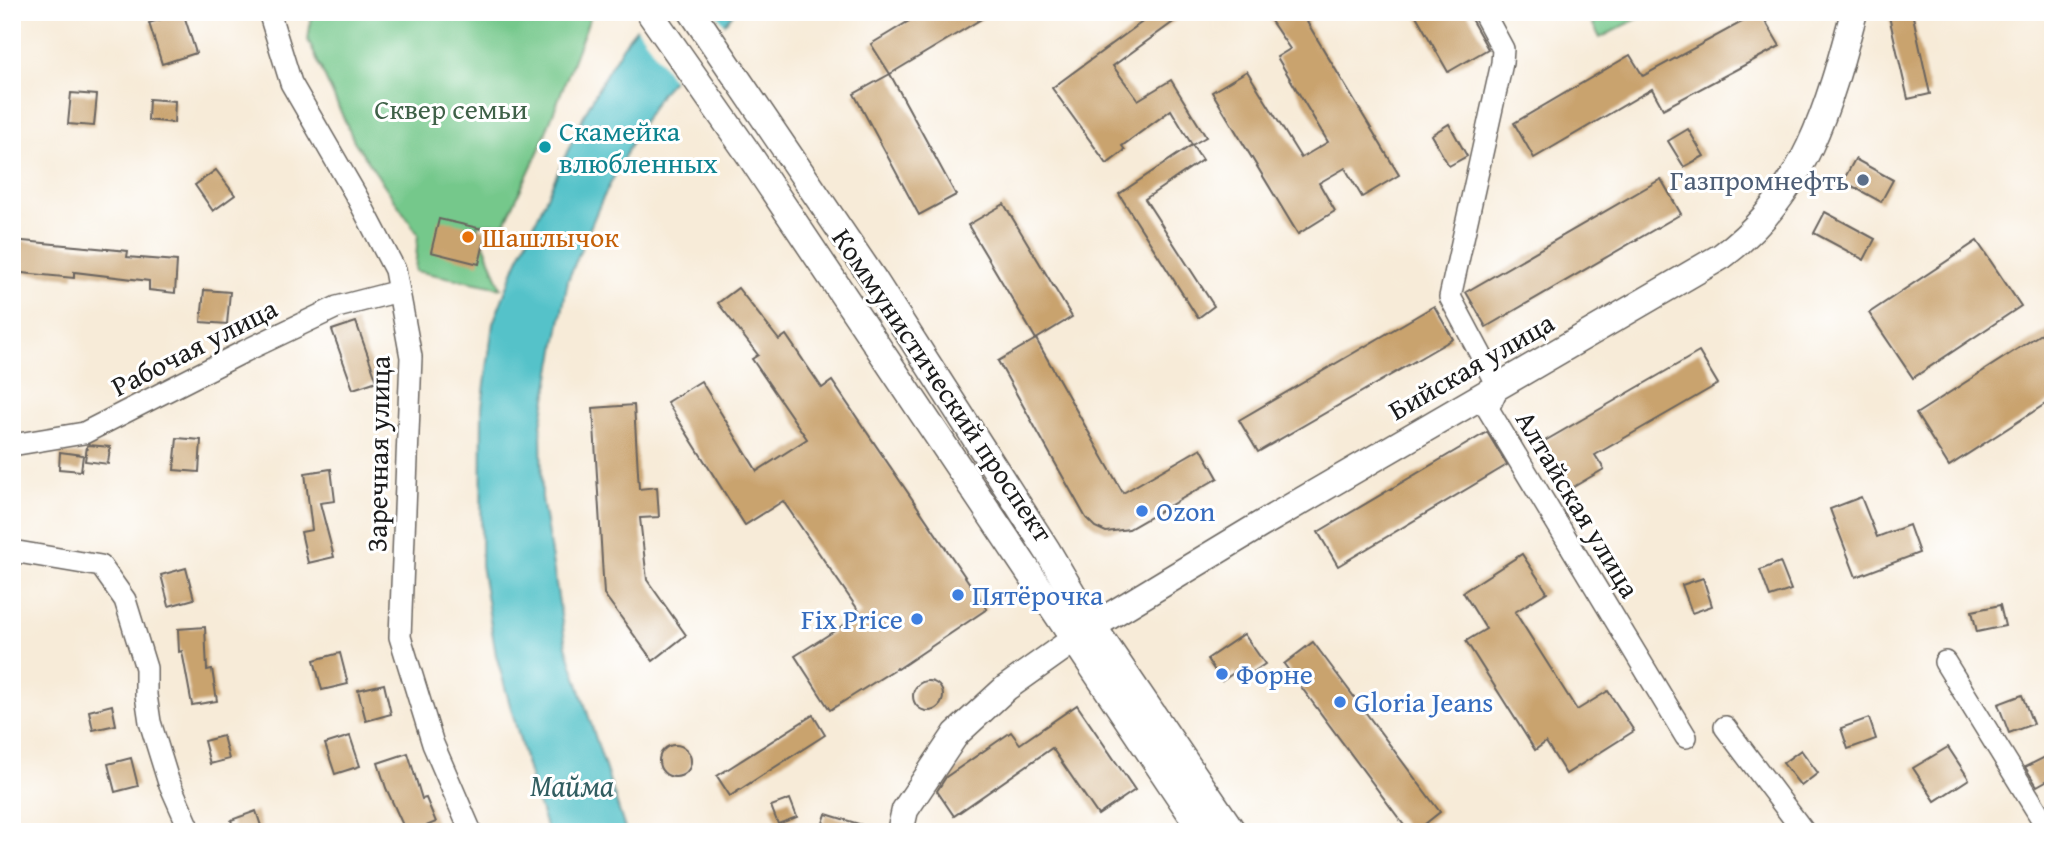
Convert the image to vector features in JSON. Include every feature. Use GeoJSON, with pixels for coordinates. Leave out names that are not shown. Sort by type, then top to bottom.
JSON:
{"type":"FeatureCollection","features":[{"type":"Feature","properties":{"kind":"main road","name":"Коммунистический проспект"},"geometry":{"type":"LineString","coordinates":[[649,12],[1080,626],[1233,832]]}},
{"type":"Feature","properties":{"kind":"main road","name":"Коммунистический проспект"},"geometry":{"type":"LineString","coordinates":[[692,12],[929,363],[1047,550],[1080,626],[1203,832]]}},
{"type":"Feature","properties":{"kind":"main road","name":"Бийская улица"},"geometry":{"type":"LineString","coordinates":[[1080,626],[1494,379],[1722,256],[1740,242],[1762,221],[1800,167],[1817,133],[1827,108],[1854,12]]}},
{"type":"Feature","properties":{"kind":"main road"},"geometry":{"type":"LineString","coordinates":[[887,832],[892,811],[920,763],[950,722],[995,681],[1080,626]]}},
{"type":"Feature","properties":{"kind":"main road"},"geometry":{"type":"LineString","coordinates":[[900,832],[905,810],[956,734],[1080,626]]}},
{"type":"Feature","properties":{"kind":"street","name":"Заречная улица"},"geometry":{"type":"LineString","coordinates":[[269,12],[291,83],[357,197],[395,270],[411,358],[400,637],[433,744],[471,832]]}},
{"type":"Feature","properties":{"kind":"street"},"geometry":{"type":"LineString","coordinates":[[1483,12],[1503,49],[1502,63],[1450,297],[1494,379]]}},
{"type":"Feature","properties":{"kind":"street","name":"Рабочая улица"},"geometry":{"type":"LineString","coordinates":[[12,446],[84,433],[337,307],[399,291]]}},
{"type":"Feature","properties":{"kind":"street","name":"Алтайская улица"},"geometry":{"type":"LineString","coordinates":[[1494,379],[1489,409],[1686,737]]}},
{"type":"Feature","properties":{"kind":"street"},"geometry":{"type":"LineString","coordinates":[[12,551],[101,566],[125,600],[146,668],[150,722],[168,780],[191,832]]}},
{"type":"Feature","properties":{"kind":"street"},"geometry":{"type":"LineString","coordinates":[[1945,662],[2050,832]]}},
{"type":"Feature","properties":{"kind":"street"},"geometry":{"type":"LineString","coordinates":[[1725,727],[1804,832]]}},
{"type":"Feature","properties":{"kind":"green space","name":"Сквер семьи"},"geometry":{"type":"Polygon","coordinates":[[[312,12],[592,12],[539,150],[505,223],[477,225],[501,288],[415,271],[418,234],[354,141],[308,40],[312,12]]]}},
{"type":"Feature","properties":{"kind":"green space"},"geometry":{"type":"Polygon","coordinates":[[[1594,12],[1649,13],[1600,38],[1588,15],[1594,12]]]}},
{"type":"Feature","properties":{"kind":"water","name":"Майма"},"geometry":{"type":"Polygon","coordinates":[[[650,12],[735,12],[661,93],[638,130],[601,202],[568,280],[541,425],[542,498],[566,646],[626,832],[548,832],[496,655],[481,565],[482,407],[493,323],[517,262],[584,115],[629,37],[650,12]]]}},
{"type":"Feature","properties":{"kind":"pier"},"geometry":{"type":"Polygon","coordinates":[[[645,12],[716,12],[726,27],[675,83],[635,25],[645,12]]]}},
{"type":"Feature","properties":{"kind":"building"},"geometry":{"type":"Polygon","coordinates":[[[183,12],[196,53],[162,64],[149,23],[183,12]]]}},
{"type":"Feature","properties":{"kind":"building"},"geometry":{"type":"Polygon","coordinates":[[[924,12],[993,12],[890,74],[871,44],[924,12]]]}},
{"type":"Feature","properties":{"kind":"building"},"geometry":{"type":"Polygon","coordinates":[[[1156,12],[1187,12],[1113,66],[1138,100],[1171,80],[1206,137],[1192,145],[1171,110],[1122,146],[1125,150],[1107,164],[1052,88],[1156,12]]]}},
{"type":"Feature","properties":{"kind":"building"},"geometry":{"type":"Polygon","coordinates":[[[1265,12],[1321,12],[1307,22],[1399,175],[1362,197],[1345,168],[1319,183],[1335,211],[1298,234],[1212,92],[1247,71],[1301,158],[1328,142],[1277,57],[1290,49],[1265,12]]]}},
{"type":"Feature","properties":{"kind":"building"},"geometry":{"type":"Polygon","coordinates":[[[1414,12],[1467,12],[1488,49],[1448,72],[1414,12]]]}},
{"type":"Feature","properties":{"kind":"building"},"geometry":{"type":"Polygon","coordinates":[[[1760,12],[1780,46],[1663,109],[1652,89],[1534,158],[1514,123],[1630,55],[1643,76],[1760,12]]]}},
{"type":"Feature","properties":{"kind":"building"},"geometry":{"type":"Polygon","coordinates":[[[1888,12],[1912,12],[1930,94],[1908,99],[1888,12]]]}},
{"type":"Feature","properties":{"kind":"building"},"geometry":{"type":"Polygon","coordinates":[[[890,74],[956,195],[919,215],[854,94],[890,74]]]}},
{"type":"Feature","properties":{"kind":"building"},"geometry":{"type":"Polygon","coordinates":[[[71,93],[97,95],[94,126],[68,124],[71,93]]]}},
{"type":"Feature","properties":{"kind":"building"},"geometry":{"type":"Polygon","coordinates":[[[149,99],[175,101],[174,123],[148,120],[149,99]]]}},
{"type":"Feature","properties":{"kind":"building"},"geometry":{"type":"Polygon","coordinates":[[[1449,124],[1467,156],[1449,166],[1431,135],[1449,124]]]}},
{"type":"Feature","properties":{"kind":"building"},"geometry":{"type":"Polygon","coordinates":[[[1688,129],[1704,156],[1684,167],[1668,141],[1688,129]]]}},
{"type":"Feature","properties":{"kind":"building"},"geometry":{"type":"Polygon","coordinates":[[[1192,145],[1202,160],[1145,199],[1214,306],[1198,318],[1119,194],[1192,145]]]}},
{"type":"Feature","properties":{"kind":"building"},"geometry":{"type":"Polygon","coordinates":[[[1855,159],[1893,180],[1881,202],[1843,181],[1855,159]]]}},
{"type":"Feature","properties":{"kind":"building"},"geometry":{"type":"Polygon","coordinates":[[[216,170],[235,195],[213,211],[195,185],[216,170]]]}},
{"type":"Feature","properties":{"kind":"building"},"geometry":{"type":"Polygon","coordinates":[[[1661,179],[1681,214],[1486,327],[1466,292],[1661,179]]]}},
{"type":"Feature","properties":{"kind":"building"},"geometry":{"type":"Polygon","coordinates":[[[1004,204],[1072,317],[1036,339],[968,225],[1004,204]]]}},
{"type":"Feature","properties":{"kind":"building"},"geometry":{"type":"Polygon","coordinates":[[[1825,212],[1875,239],[1864,260],[1814,233],[1825,212]]]}},
{"type":"Feature","properties":{"kind":"building"},"geometry":{"type":"Polygon","coordinates":[[[439,219],[487,230],[479,264],[431,252],[439,219]]]}},
{"type":"Feature","properties":{"kind":"building"},"geometry":{"type":"Polygon","coordinates":[[[12,240],[128,251],[127,257],[177,261],[175,293],[149,290],[149,281],[74,272],[74,278],[12,272],[12,240]]]}},
{"type":"Feature","properties":{"kind":"building"},"geometry":{"type":"Polygon","coordinates":[[[1977,241],[2021,306],[1913,378],[1869,313],[1977,241]]]}},
{"type":"Feature","properties":{"kind":"building"},"geometry":{"type":"Polygon","coordinates":[[[738,288],[779,340],[786,335],[822,388],[832,381],[987,609],[898,669],[830,710],[795,656],[861,614],[783,501],[745,525],[667,402],[701,381],[757,471],[807,439],[752,359],[758,355],[718,303],[738,288]]]}},
{"type":"Feature","properties":{"kind":"building"},"geometry":{"type":"Polygon","coordinates":[[[204,290],[230,292],[227,324],[201,322],[204,290]]]}},
{"type":"Feature","properties":{"kind":"building"},"geometry":{"type":"Polygon","coordinates":[[[1434,306],[1453,339],[1258,452],[1239,420],[1434,306]]]}},
{"type":"Feature","properties":{"kind":"building"},"geometry":{"type":"Polygon","coordinates":[[[356,322],[377,381],[353,389],[332,330],[356,322]]]}},
{"type":"Feature","properties":{"kind":"building"},"geometry":{"type":"Polygon","coordinates":[[[2053,326],[2053,399],[1949,466],[1916,414],[2053,326]]]}},
{"type":"Feature","properties":{"kind":"building"},"geometry":{"type":"Polygon","coordinates":[[[1036,339],[1123,493],[1201,448],[1218,478],[1129,529],[1106,532],[1095,527],[1086,518],[998,361],[1036,339]]]}},
{"type":"Feature","properties":{"kind":"building"},"geometry":{"type":"Polygon","coordinates":[[[1699,352],[1718,384],[1595,455],[1604,469],[1570,489],[1543,442],[1699,352]]]}},
{"type":"Feature","properties":{"kind":"building"},"geometry":{"type":"Polygon","coordinates":[[[634,405],[639,489],[657,487],[659,517],[640,518],[647,580],[686,635],[653,661],[604,594],[593,408],[634,405]]]}},
{"type":"Feature","properties":{"kind":"building"},"geometry":{"type":"Polygon","coordinates":[[[1487,432],[1507,465],[1338,566],[1318,532],[1487,432]]]}},
{"type":"Feature","properties":{"kind":"building"},"geometry":{"type":"Polygon","coordinates":[[[177,438],[201,440],[199,472],[174,470],[177,438]]]}},
{"type":"Feature","properties":{"kind":"building"},"geometry":{"type":"Polygon","coordinates":[[[89,445],[110,447],[108,464],[85,461],[89,445]]]}},
{"type":"Feature","properties":{"kind":"building"},"geometry":{"type":"Polygon","coordinates":[[[60,452],[83,455],[81,471],[59,469],[60,452]]]}},
{"type":"Feature","properties":{"kind":"building"},"geometry":{"type":"Polygon","coordinates":[[[331,469],[335,501],[320,503],[334,557],[308,563],[301,532],[312,530],[305,473],[331,469]]]}},
{"type":"Feature","properties":{"kind":"building"},"geometry":{"type":"Polygon","coordinates":[[[1861,497],[1877,537],[1909,525],[1919,553],[1856,577],[1830,509],[1861,497]]]}},
{"type":"Feature","properties":{"kind":"building"},"geometry":{"type":"Polygon","coordinates":[[[1522,554],[1547,592],[1515,612],[1577,710],[1608,691],[1634,731],[1566,774],[1546,742],[1535,750],[1466,641],[1486,629],[1463,592],[1522,554]]]}},
{"type":"Feature","properties":{"kind":"building"},"geometry":{"type":"Polygon","coordinates":[[[1780,562],[1791,590],[1770,597],[1760,570],[1780,562]]]}},
{"type":"Feature","properties":{"kind":"building"},"geometry":{"type":"Polygon","coordinates":[[[186,568],[194,599],[169,606],[161,575],[186,568]]]}},
{"type":"Feature","properties":{"kind":"building"},"geometry":{"type":"Polygon","coordinates":[[[1703,578],[1712,606],[1692,613],[1682,585],[1703,578]]]}},
{"type":"Feature","properties":{"kind":"building"},"geometry":{"type":"Polygon","coordinates":[[[2000,605],[2005,626],[1977,632],[1972,611],[2000,605]]]}},
{"type":"Feature","properties":{"kind":"building"},"geometry":{"type":"Polygon","coordinates":[[[205,627],[207,670],[212,669],[217,701],[192,705],[182,651],[179,652],[178,629],[205,627]]]}},
{"type":"Feature","properties":{"kind":"building"},"geometry":{"type":"Polygon","coordinates":[[[1244,634],[1265,664],[1241,680],[1235,672],[1222,681],[1207,659],[1244,634]]]}},
{"type":"Feature","properties":{"kind":"building"},"geometry":{"type":"Polygon","coordinates":[[[1313,642],[1440,812],[1415,832],[1409,832],[1284,664],[1313,642]]]}},
{"type":"Feature","properties":{"kind":"building"},"geometry":{"type":"Polygon","coordinates":[[[340,653],[348,684],[322,690],[314,660],[340,653]]]}},
{"type":"Feature","properties":{"kind":"building"},"geometry":{"type":"Polygon","coordinates":[[[928,681],[939,685],[943,696],[939,707],[928,711],[917,707],[913,696],[917,685],[928,681]]]}},
{"type":"Feature","properties":{"kind":"building"},"geometry":{"type":"Polygon","coordinates":[[[384,684],[391,714],[366,721],[358,690],[384,684]]]}},
{"type":"Feature","properties":{"kind":"building"},"geometry":{"type":"Polygon","coordinates":[[[2022,695],[2033,724],[2009,733],[1998,704],[2022,695]]]}},
{"type":"Feature","properties":{"kind":"building"},"geometry":{"type":"Polygon","coordinates":[[[112,705],[116,725],[93,730],[89,711],[112,705]]]}},
{"type":"Feature","properties":{"kind":"building"},"geometry":{"type":"Polygon","coordinates":[[[1077,705],[1135,790],[1098,815],[1052,748],[954,816],[937,791],[946,777],[1011,732],[1020,744],[1077,705]]]}},
{"type":"Feature","properties":{"kind":"building"},"geometry":{"type":"Polygon","coordinates":[[[813,715],[825,735],[730,796],[717,776],[813,715]]]}},
{"type":"Feature","properties":{"kind":"building"},"geometry":{"type":"Polygon","coordinates":[[[1869,718],[1876,739],[1848,749],[1841,728],[1869,718]]]}},
{"type":"Feature","properties":{"kind":"building"},"geometry":{"type":"Polygon","coordinates":[[[223,736],[229,759],[210,764],[204,741],[223,736]]]}},
{"type":"Feature","properties":{"kind":"building"},"geometry":{"type":"Polygon","coordinates":[[[350,736],[360,766],[335,774],[325,744],[350,736]]]}},
{"type":"Feature","properties":{"kind":"building"},"geometry":{"type":"Polygon","coordinates":[[[675,745],[686,750],[691,761],[686,772],[675,777],[664,772],[659,761],[664,750],[675,745]]]}},
{"type":"Feature","properties":{"kind":"building"},"geometry":{"type":"Polygon","coordinates":[[[1948,747],[1969,779],[1935,801],[1913,768],[1948,747]]]}},
{"type":"Feature","properties":{"kind":"building"},"geometry":{"type":"Polygon","coordinates":[[[1801,750],[1818,773],[1801,786],[1783,763],[1801,750]]]}},
{"type":"Feature","properties":{"kind":"building"},"geometry":{"type":"Polygon","coordinates":[[[408,753],[422,799],[426,798],[436,822],[412,832],[406,832],[378,763],[408,753]]]}},
{"type":"Feature","properties":{"kind":"building"},"geometry":{"type":"Polygon","coordinates":[[[2053,753],[2053,777],[2037,786],[2025,767],[2053,753]]]}},
{"type":"Feature","properties":{"kind":"building"},"geometry":{"type":"Polygon","coordinates":[[[131,758],[138,786],[115,792],[108,764],[131,758]]]}},
{"type":"Feature","properties":{"kind":"building"},"geometry":{"type":"Polygon","coordinates":[[[790,799],[797,817],[778,824],[771,806],[790,799]]]}},
{"type":"Feature","properties":{"kind":"building"},"geometry":{"type":"Polygon","coordinates":[[[256,811],[263,832],[235,832],[231,820],[256,811]]]}},
{"type":"Feature","properties":{"kind":"building"},"geometry":{"type":"Polygon","coordinates":[[[826,814],[872,828],[872,832],[820,832],[826,814]]]}},
{"type":"Feature","properties":{"kind":"place","name":"Скамейка влюбленных"},"geometry":{"type":"Point","coordinates":[545,147]}},
{"type":"Feature","properties":{"kind":"place","name":"Газпромнефть"},"geometry":{"type":"Point","coordinates":[1863,180]}},
{"type":"Feature","properties":{"kind":"place","name":"Шашлычок"},"geometry":{"type":"Point","coordinates":[468,237]}},
{"type":"Feature","properties":{"kind":"place","name":"Ozon"},"geometry":{"type":"Point","coordinates":[1142,511]}},
{"type":"Feature","properties":{"kind":"place","name":"Пятёрочка"},"geometry":{"type":"Point","coordinates":[958,595]}},
{"type":"Feature","properties":{"kind":"place","name":"Fix Price"},"geometry":{"type":"Point","coordinates":[917,619]}},
{"type":"Feature","properties":{"kind":"place","name":"Форне"},"geometry":{"type":"Point","coordinates":[1222,674]}},
{"type":"Feature","properties":{"kind":"place","name":"Gloria Jeans"},"geometry":{"type":"Point","coordinates":[1340,702]}}]}
